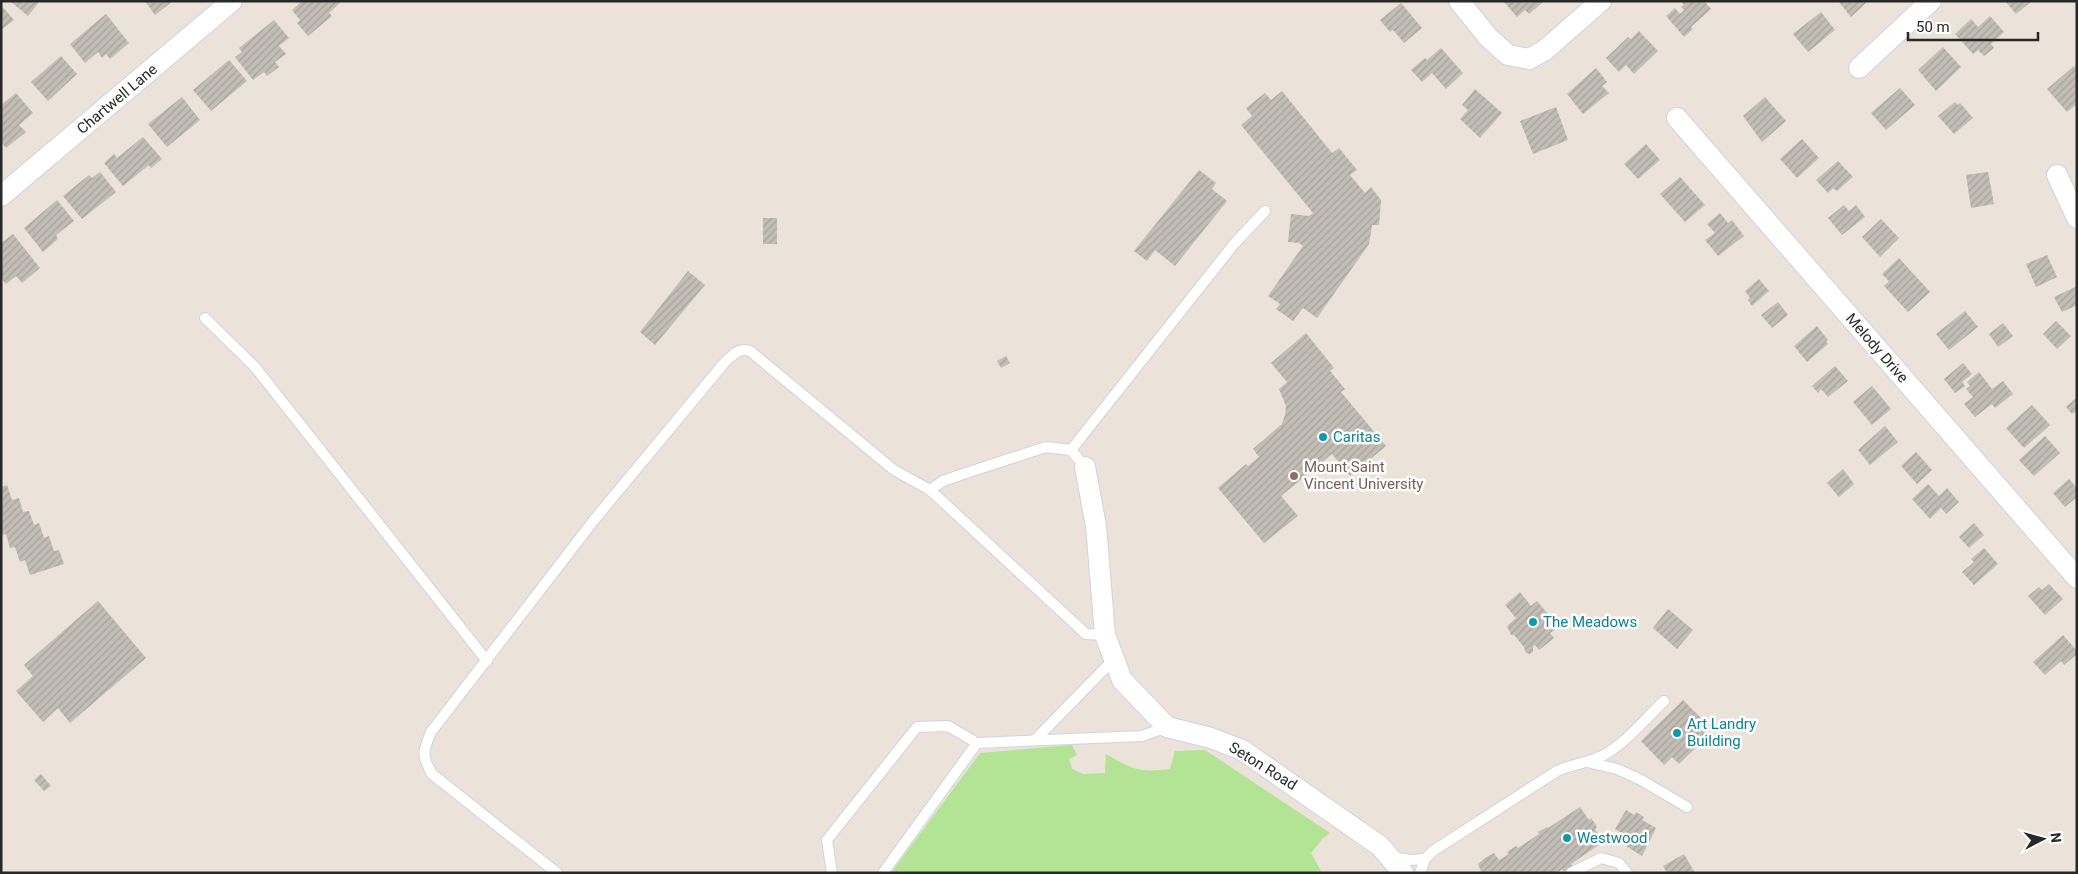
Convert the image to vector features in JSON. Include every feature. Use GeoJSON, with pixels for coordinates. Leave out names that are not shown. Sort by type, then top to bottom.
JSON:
{"type":"FeatureCollection","features":[{"type":"Feature","properties":{"kind":"street"},"geometry":{"type":"LineString","coordinates":[[1458,1],[1488,37],[1508,54],[1528,59],[1545,50],[1601,1]]}},
{"type":"Feature","properties":{"kind":"street"},"geometry":{"type":"LineString","coordinates":[[1860,68],[1931,1]]}},
{"type":"Feature","properties":{"kind":"street","name":"Chartwell Lane"},"geometry":{"type":"LineString","coordinates":[[1,196],[230,2]]}},
{"type":"Feature","properties":{"kind":"street","name":"Melody Drive"},"geometry":{"type":"LineString","coordinates":[[1677,118],[2077,578]]}},
{"type":"Feature","properties":{"kind":"street"},"geometry":{"type":"LineString","coordinates":[[2057,176],[2077,218]]}},
{"type":"Feature","properties":{"kind":"street"},"geometry":{"type":"LineString","coordinates":[[1085,467],[1096,526],[1105,635],[1122,680],[1167,727]]}},
{"type":"Feature","properties":{"kind":"street","name":"Seton Road"},"geometry":{"type":"LineString","coordinates":[[1167,727],[1211,738],[1242,750],[1348,822],[1380,846],[1397,865]]}},
{"type":"Feature","properties":{"kind":"lane"},"geometry":{"type":"LineString","coordinates":[[1071,450],[1234,244],[1265,211]]}},
{"type":"Feature","properties":{"kind":"lane"},"geometry":{"type":"LineString","coordinates":[[205,318],[255,367],[487,661]]}},
{"type":"Feature","properties":{"kind":"lane"},"geometry":{"type":"LineString","coordinates":[[557,873],[435,776],[426,764],[424,746],[431,732],[594,520],[725,362],[740,350],[745,349],[750,352],[894,470],[930,490],[1086,634],[1105,635]]}},
{"type":"Feature","properties":{"kind":"lane"},"geometry":{"type":"LineString","coordinates":[[930,490],[943,481],[1046,446],[1071,450],[1085,467]]}},
{"type":"Feature","properties":{"kind":"lane"},"geometry":{"type":"LineString","coordinates":[[1035,740],[1113,660]]}},
{"type":"Feature","properties":{"kind":"lane"},"geometry":{"type":"LineString","coordinates":[[1420,873],[1425,859],[1433,851],[1557,771],[1569,765],[1587,762],[1603,755],[1620,744],[1664,700]]}},
{"type":"Feature","properties":{"kind":"lane"},"geometry":{"type":"LineString","coordinates":[[832,873],[827,840],[917,727],[948,726],[977,743],[1142,736],[1167,727]]}},
{"type":"Feature","properties":{"kind":"lane"},"geometry":{"type":"LineString","coordinates":[[883,873],[977,743]]}},
{"type":"Feature","properties":{"kind":"lane"},"geometry":{"type":"LineString","coordinates":[[1587,762],[1625,772],[1686,807]]}},
{"type":"Feature","properties":{"kind":"lane"},"geometry":{"type":"LineString","coordinates":[[1571,873],[1601,858],[1619,864],[1627,873]]}},
{"type":"Feature","properties":{"kind":"lane"},"geometry":{"type":"LineString","coordinates":[[1397,865],[1408,860],[1425,859]]}},
{"type":"Feature","properties":{"kind":"green space"},"geometry":{"type":"Polygon","coordinates":[[[1072,745],[1077,755],[1069,759],[1072,769],[1083,774],[1105,773],[1106,754],[1136,769],[1160,770],[1170,769],[1175,751],[1205,750],[1330,833],[1322,839],[1311,853],[1322,873],[891,873],[980,753],[1072,745]]]}},
{"type":"Feature","properties":{"kind":"building"},"geometry":{"type":"Polygon","coordinates":[[[10,1],[40,1],[28,16],[10,1]]]}},
{"type":"Feature","properties":{"kind":"building"},"geometry":{"type":"Polygon","coordinates":[[[145,1],[173,1],[155,15],[145,1]]]}},
{"type":"Feature","properties":{"kind":"building"},"geometry":{"type":"Polygon","coordinates":[[[302,1],[339,1],[340,3],[329,13],[332,16],[308,36],[297,23],[300,20],[292,10],[302,1]]]}},
{"type":"Feature","properties":{"kind":"building"},"geometry":{"type":"Polygon","coordinates":[[[1505,1],[1544,1],[1529,14],[1525,10],[1517,17],[1505,1]]]}},
{"type":"Feature","properties":{"kind":"building"},"geometry":{"type":"Polygon","coordinates":[[[1681,1],[1704,1],[1711,9],[1691,27],[1693,29],[1684,37],[1666,16],[1675,8],[1680,14],[1684,10],[1681,7],[1684,5],[1681,1]]]}},
{"type":"Feature","properties":{"kind":"building"},"geometry":{"type":"Polygon","coordinates":[[[1838,1],[1868,1],[1851,17],[1838,1]]]}},
{"type":"Feature","properties":{"kind":"building"},"geometry":{"type":"Polygon","coordinates":[[[2005,1],[2032,1],[2016,14],[2005,1]]]}},
{"type":"Feature","properties":{"kind":"building"},"geometry":{"type":"Polygon","coordinates":[[[1401,3],[1422,28],[1404,43],[1393,30],[1390,32],[1380,20],[1401,3]]]}},
{"type":"Feature","properties":{"kind":"building"},"geometry":{"type":"Polygon","coordinates":[[[1,5],[14,20],[1,30],[1,5]]]}},
{"type":"Feature","properties":{"kind":"building"},"geometry":{"type":"Polygon","coordinates":[[[1821,12],[1835,30],[1808,52],[1793,34],[1821,12]]]}},
{"type":"Feature","properties":{"kind":"building"},"geometry":{"type":"Polygon","coordinates":[[[106,14],[129,43],[110,59],[106,54],[102,58],[98,52],[85,63],[70,44],[106,14]]]}},
{"type":"Feature","properties":{"kind":"building"},"geometry":{"type":"Polygon","coordinates":[[[1990,16],[2004,32],[1991,44],[1994,48],[1984,56],[1978,50],[1973,54],[1955,34],[1971,19],[1978,27],[1990,16]]]}},
{"type":"Feature","properties":{"kind":"building"},"geometry":{"type":"Polygon","coordinates":[[[274,20],[289,38],[279,46],[286,54],[275,62],[279,67],[267,76],[264,72],[253,80],[235,57],[242,52],[239,48],[274,20]]]}},
{"type":"Feature","properties":{"kind":"building"},"geometry":{"type":"Polygon","coordinates":[[[1639,31],[1658,51],[1634,74],[1626,65],[1619,72],[1606,58],[1628,37],[1631,39],[1639,31]]]}},
{"type":"Feature","properties":{"kind":"building"},"geometry":{"type":"Polygon","coordinates":[[[1943,47],[1961,67],[1936,91],[1918,70],[1943,47]]]}},
{"type":"Feature","properties":{"kind":"building"},"geometry":{"type":"Polygon","coordinates":[[[1441,48],[1463,73],[1446,89],[1432,73],[1422,82],[1411,70],[1441,48]]]}},
{"type":"Feature","properties":{"kind":"building"},"geometry":{"type":"Polygon","coordinates":[[[61,56],[77,74],[48,101],[31,82],[61,56]]]}},
{"type":"Feature","properties":{"kind":"building"},"geometry":{"type":"Polygon","coordinates":[[[229,60],[247,81],[211,111],[193,90],[229,60]]]}},
{"type":"Feature","properties":{"kind":"building"},"geometry":{"type":"Polygon","coordinates":[[[2074,66],[2077,69],[2077,104],[2067,112],[2047,89],[2074,66]]]}},
{"type":"Feature","properties":{"kind":"building"},"geometry":{"type":"Polygon","coordinates":[[[1596,68],[1607,82],[1602,86],[1609,93],[1583,114],[1567,94],[1596,68]]]}},
{"type":"Feature","properties":{"kind":"building"},"geometry":{"type":"Polygon","coordinates":[[[1900,88],[1915,105],[1886,130],[1871,113],[1900,88]]]}},
{"type":"Feature","properties":{"kind":"building"},"geometry":{"type":"Polygon","coordinates":[[[1475,89],[1502,113],[1480,138],[1460,119],[1468,110],[1462,105],[1475,89]]]}},
{"type":"Feature","properties":{"kind":"building"},"geometry":{"type":"Polygon","coordinates":[[[1282,91],[1332,153],[1339,148],[1357,170],[1350,175],[1365,193],[1371,187],[1381,200],[1379,225],[1372,225],[1369,244],[1317,318],[1303,308],[1293,321],[1276,309],[1280,304],[1268,296],[1303,246],[1299,243],[1288,242],[1291,214],[1309,216],[1313,213],[1241,125],[1252,116],[1246,108],[1265,93],[1271,100],[1282,91]]]}},
{"type":"Feature","properties":{"kind":"building"},"geometry":{"type":"Polygon","coordinates":[[[16,93],[33,113],[19,125],[26,132],[6,148],[1,142],[1,105],[16,93]]]}},
{"type":"Feature","properties":{"kind":"building"},"geometry":{"type":"Polygon","coordinates":[[[182,97],[200,120],[167,147],[148,124],[182,97]]]}},
{"type":"Feature","properties":{"kind":"building"},"geometry":{"type":"Polygon","coordinates":[[[1765,97],[1786,121],[1762,142],[1743,116],[1765,97]]]}},
{"type":"Feature","properties":{"kind":"building"},"geometry":{"type":"Polygon","coordinates":[[[1955,102],[1958,105],[1960,103],[1973,118],[1954,134],[1938,116],[1955,102]]]}},
{"type":"Feature","properties":{"kind":"building"},"geometry":{"type":"Polygon","coordinates":[[[1556,107],[1568,140],[1533,154],[1520,121],[1556,107]]]}},
{"type":"Feature","properties":{"kind":"building"},"geometry":{"type":"Polygon","coordinates":[[[143,137],[162,159],[151,168],[149,165],[123,186],[104,163],[114,154],[117,158],[143,137]]]}},
{"type":"Feature","properties":{"kind":"building"},"geometry":{"type":"Polygon","coordinates":[[[1802,139],[1819,158],[1797,178],[1780,159],[1802,139]]]}},
{"type":"Feature","properties":{"kind":"building"},"geometry":{"type":"Polygon","coordinates":[[[1646,144],[1660,160],[1638,179],[1624,164],[1646,144]]]}},
{"type":"Feature","properties":{"kind":"building"},"geometry":{"type":"Polygon","coordinates":[[[1838,161],[1853,177],[1837,191],[1833,188],[1828,193],[1816,180],[1838,161]]]}},
{"type":"Feature","properties":{"kind":"building"},"geometry":{"type":"Polygon","coordinates":[[[1199,170],[1216,183],[1212,189],[1227,201],[1175,266],[1155,250],[1147,261],[1134,251],[1199,170]]]}},
{"type":"Feature","properties":{"kind":"building"},"geometry":{"type":"Polygon","coordinates":[[[100,172],[116,192],[82,219],[63,196],[89,175],[92,178],[100,172]]]}},
{"type":"Feature","properties":{"kind":"building"},"geometry":{"type":"Polygon","coordinates":[[[1988,172],[1994,204],[1971,208],[1966,175],[1988,172]]]}},
{"type":"Feature","properties":{"kind":"building"},"geometry":{"type":"Polygon","coordinates":[[[1680,177],[1705,205],[1685,222],[1660,194],[1680,177]]]}},
{"type":"Feature","properties":{"kind":"building"},"geometry":{"type":"Polygon","coordinates":[[[57,200],[74,221],[56,235],[58,239],[43,252],[24,228],[57,200]]]}},
{"type":"Feature","properties":{"kind":"building"},"geometry":{"type":"Polygon","coordinates":[[[1844,205],[1849,211],[1856,205],[1865,217],[1842,235],[1828,218],[1844,205]]]}},
{"type":"Feature","properties":{"kind":"building"},"geometry":{"type":"Polygon","coordinates":[[[1720,213],[1728,223],[1732,220],[1744,236],[1718,256],[1705,240],[1715,233],[1707,224],[1720,213]]]}},
{"type":"Feature","properties":{"kind":"building"},"geometry":{"type":"Polygon","coordinates":[[[763,218],[777,218],[777,244],[763,244],[763,218]]]}},
{"type":"Feature","properties":{"kind":"building"},"geometry":{"type":"Polygon","coordinates":[[[1881,219],[1899,238],[1880,257],[1862,237],[1881,219]]]}},
{"type":"Feature","properties":{"kind":"building"},"geometry":{"type":"Polygon","coordinates":[[[13,234],[40,268],[22,283],[16,276],[6,284],[1,278],[1,243],[13,234]]]}},
{"type":"Feature","properties":{"kind":"building"},"geometry":{"type":"Polygon","coordinates":[[[2047,255],[2057,277],[2036,287],[2026,264],[2047,255]]]}},
{"type":"Feature","properties":{"kind":"building"},"geometry":{"type":"Polygon","coordinates":[[[1899,258],[1930,292],[1908,312],[1884,286],[1889,281],[1882,274],[1899,258]]]}},
{"type":"Feature","properties":{"kind":"building"},"geometry":{"type":"Polygon","coordinates":[[[688,271],[705,285],[655,345],[640,332],[688,271]]]}},
{"type":"Feature","properties":{"kind":"building"},"geometry":{"type":"Polygon","coordinates":[[[1759,279],[1769,291],[1752,306],[1748,300],[1750,298],[1745,291],[1759,279]]]}},
{"type":"Feature","properties":{"kind":"building"},"geometry":{"type":"Polygon","coordinates":[[[2077,286],[2077,305],[2062,312],[2054,297],[2077,286]]]}},
{"type":"Feature","properties":{"kind":"building"},"geometry":{"type":"Polygon","coordinates":[[[1778,302],[1788,315],[1772,328],[1761,315],[1778,302]]]}},
{"type":"Feature","properties":{"kind":"building"},"geometry":{"type":"Polygon","coordinates":[[[1965,311],[1978,327],[1949,350],[1936,334],[1965,311]]]}},
{"type":"Feature","properties":{"kind":"building"},"geometry":{"type":"Polygon","coordinates":[[[2056,321],[2071,336],[2057,349],[2043,334],[2056,321]]]}},
{"type":"Feature","properties":{"kind":"building"},"geometry":{"type":"Polygon","coordinates":[[[2003,323],[2013,336],[1998,347],[1989,334],[2003,323]]]}},
{"type":"Feature","properties":{"kind":"building"},"geometry":{"type":"Polygon","coordinates":[[[1817,326],[1828,340],[1826,341],[1828,344],[1807,362],[1794,346],[1817,326]]]}},
{"type":"Feature","properties":{"kind":"building","name":"Caritas"},"geometry":{"type":"Polygon","coordinates":[[[1306,333],[1334,368],[1330,371],[1345,389],[1341,392],[1386,446],[1350,476],[1332,454],[1281,496],[1298,516],[1264,543],[1218,488],[1246,464],[1248,466],[1259,457],[1253,449],[1282,424],[1286,406],[1279,389],[1287,382],[1271,363],[1306,333]]]}},
{"type":"Feature","properties":{"kind":"building"},"geometry":{"type":"Polygon","coordinates":[[[1006,356],[1010,363],[1001,368],[997,361],[1006,356]]]}},
{"type":"Feature","properties":{"kind":"building"},"geometry":{"type":"Polygon","coordinates":[[[1963,363],[1972,374],[1962,382],[1965,386],[1955,393],[1944,379],[1963,363]]]}},
{"type":"Feature","properties":{"kind":"building"},"geometry":{"type":"Polygon","coordinates":[[[1835,366],[1848,381],[1828,397],[1821,389],[1818,393],[1812,386],[1835,366]]]}},
{"type":"Feature","properties":{"kind":"building"},"geometry":{"type":"Polygon","coordinates":[[[1979,372],[1992,389],[2003,381],[2013,394],[1995,408],[1992,404],[1975,417],[1964,404],[1973,397],[1966,389],[1970,386],[1967,382],[1979,372]]]}},
{"type":"Feature","properties":{"kind":"building"},"geometry":{"type":"Polygon","coordinates":[[[1872,386],[1891,409],[1872,425],[1853,402],[1872,386]]]}},
{"type":"Feature","properties":{"kind":"building"},"geometry":{"type":"Polygon","coordinates":[[[2077,397],[2077,411],[2072,414],[2066,407],[2077,397]]]}},
{"type":"Feature","properties":{"kind":"building"},"geometry":{"type":"Polygon","coordinates":[[[2032,405],[2050,425],[2024,448],[2006,428],[2032,405]]]}},
{"type":"Feature","properties":{"kind":"building"},"geometry":{"type":"Polygon","coordinates":[[[1885,426],[1898,442],[1870,465],[1858,450],[1885,426]]]}},
{"type":"Feature","properties":{"kind":"building"},"geometry":{"type":"Polygon","coordinates":[[[2045,436],[2060,453],[2034,476],[2019,460],[2045,436]]]}},
{"type":"Feature","properties":{"kind":"building"},"geometry":{"type":"Polygon","coordinates":[[[1916,452],[1932,470],[1917,484],[1901,466],[1916,452]]]}},
{"type":"Feature","properties":{"kind":"building"},"geometry":{"type":"Polygon","coordinates":[[[1843,469],[1854,484],[1839,497],[1827,483],[1843,469]]]}},
{"type":"Feature","properties":{"kind":"building"},"geometry":{"type":"Polygon","coordinates":[[[2069,479],[2077,488],[2077,497],[2065,507],[2053,493],[2069,479]]]}},
{"type":"Feature","properties":{"kind":"building"},"geometry":{"type":"Polygon","coordinates":[[[1928,484],[1939,496],[1947,488],[1959,502],[1946,514],[1941,508],[1930,519],[1912,499],[1928,484]]]}},
{"type":"Feature","properties":{"kind":"building"},"geometry":{"type":"Polygon","coordinates":[[[7,485],[12,500],[19,498],[23,512],[29,511],[34,525],[39,523],[44,538],[49,536],[54,551],[59,550],[64,564],[30,575],[25,560],[20,562],[15,547],[10,548],[6,534],[1,535],[1,487],[7,485]]]}},
{"type":"Feature","properties":{"kind":"building"},"geometry":{"type":"Polygon","coordinates":[[[1974,523],[1984,535],[1969,548],[1959,537],[1974,523]]]}},
{"type":"Feature","properties":{"kind":"building"},"geometry":{"type":"Polygon","coordinates":[[[1984,548],[1998,564],[1974,585],[1962,572],[1974,562],[1971,559],[1984,548]]]}},
{"type":"Feature","properties":{"kind":"building"},"geometry":{"type":"Polygon","coordinates":[[[2049,584],[2063,599],[2045,615],[2028,596],[2039,587],[2042,590],[2049,584]]]}},
{"type":"Feature","properties":{"kind":"building","name":"The Meadows"},"geometry":{"type":"Polygon","coordinates":[[[1520,592],[1531,606],[1537,601],[1559,627],[1550,633],[1554,638],[1539,650],[1535,645],[1530,654],[1526,653],[1524,647],[1514,635],[1511,635],[1507,626],[1516,618],[1505,605],[1520,592]]]}},
{"type":"Feature","properties":{"kind":"building"},"geometry":{"type":"Polygon","coordinates":[[[98,601],[146,658],[70,723],[58,708],[43,722],[16,691],[33,676],[24,665],[98,601]]]}},
{"type":"Feature","properties":{"kind":"building"},"geometry":{"type":"Polygon","coordinates":[[[1668,609],[1693,630],[1677,649],[1653,628],[1668,609]]]}},
{"type":"Feature","properties":{"kind":"building"},"geometry":{"type":"Polygon","coordinates":[[[2063,635],[2077,651],[2077,654],[2064,665],[2061,661],[2045,675],[2033,662],[2063,635]]]}},
{"type":"Feature","properties":{"kind":"building","name":"Art Landry Building"},"geometry":{"type":"Polygon","coordinates":[[[1683,700],[1708,725],[1702,730],[1708,736],[1679,764],[1672,757],[1664,765],[1641,741],[1683,700]]]}},
{"type":"Feature","properties":{"kind":"building"},"geometry":{"type":"Polygon","coordinates":[[[41,774],[51,786],[44,791],[34,780],[41,774]]]}},
{"type":"Feature","properties":{"kind":"building","name":"Westwood"},"geometry":{"type":"Polygon","coordinates":[[[1580,807],[1589,820],[1591,818],[1597,827],[1595,829],[1603,842],[1571,864],[1572,866],[1564,872],[1562,869],[1557,873],[1482,873],[1478,864],[1485,858],[1494,853],[1499,860],[1509,854],[1507,852],[1516,846],[1518,848],[1539,834],[1538,832],[1548,828],[1580,807]]]}},
{"type":"Feature","properties":{"kind":"building"},"geometry":{"type":"Polygon","coordinates":[[[1626,810],[1634,815],[1636,812],[1644,817],[1642,820],[1656,828],[1642,856],[1626,846],[1628,842],[1621,838],[1623,834],[1615,829],[1626,810]]]}},
{"type":"Feature","properties":{"kind":"building"},"geometry":{"type":"Polygon","coordinates":[[[1684,854],[1695,873],[1667,873],[1663,866],[1684,854]]]}},
{"type":"Feature","properties":{"kind":"place","name":"Caritas"},"geometry":{"type":"Point","coordinates":[1323,437]}},
{"type":"Feature","properties":{"kind":"place","name":"Mount Saint Vincent University"},"geometry":{"type":"Point","coordinates":[1294,476]}},
{"type":"Feature","properties":{"kind":"place","name":"The Meadows"},"geometry":{"type":"Point","coordinates":[1533,622]}},
{"type":"Feature","properties":{"kind":"place","name":"Art Landry Building"},"geometry":{"type":"Point","coordinates":[1677,733]}},
{"type":"Feature","properties":{"kind":"place","name":"Westwood"},"geometry":{"type":"Point","coordinates":[1567,838]}}]}
